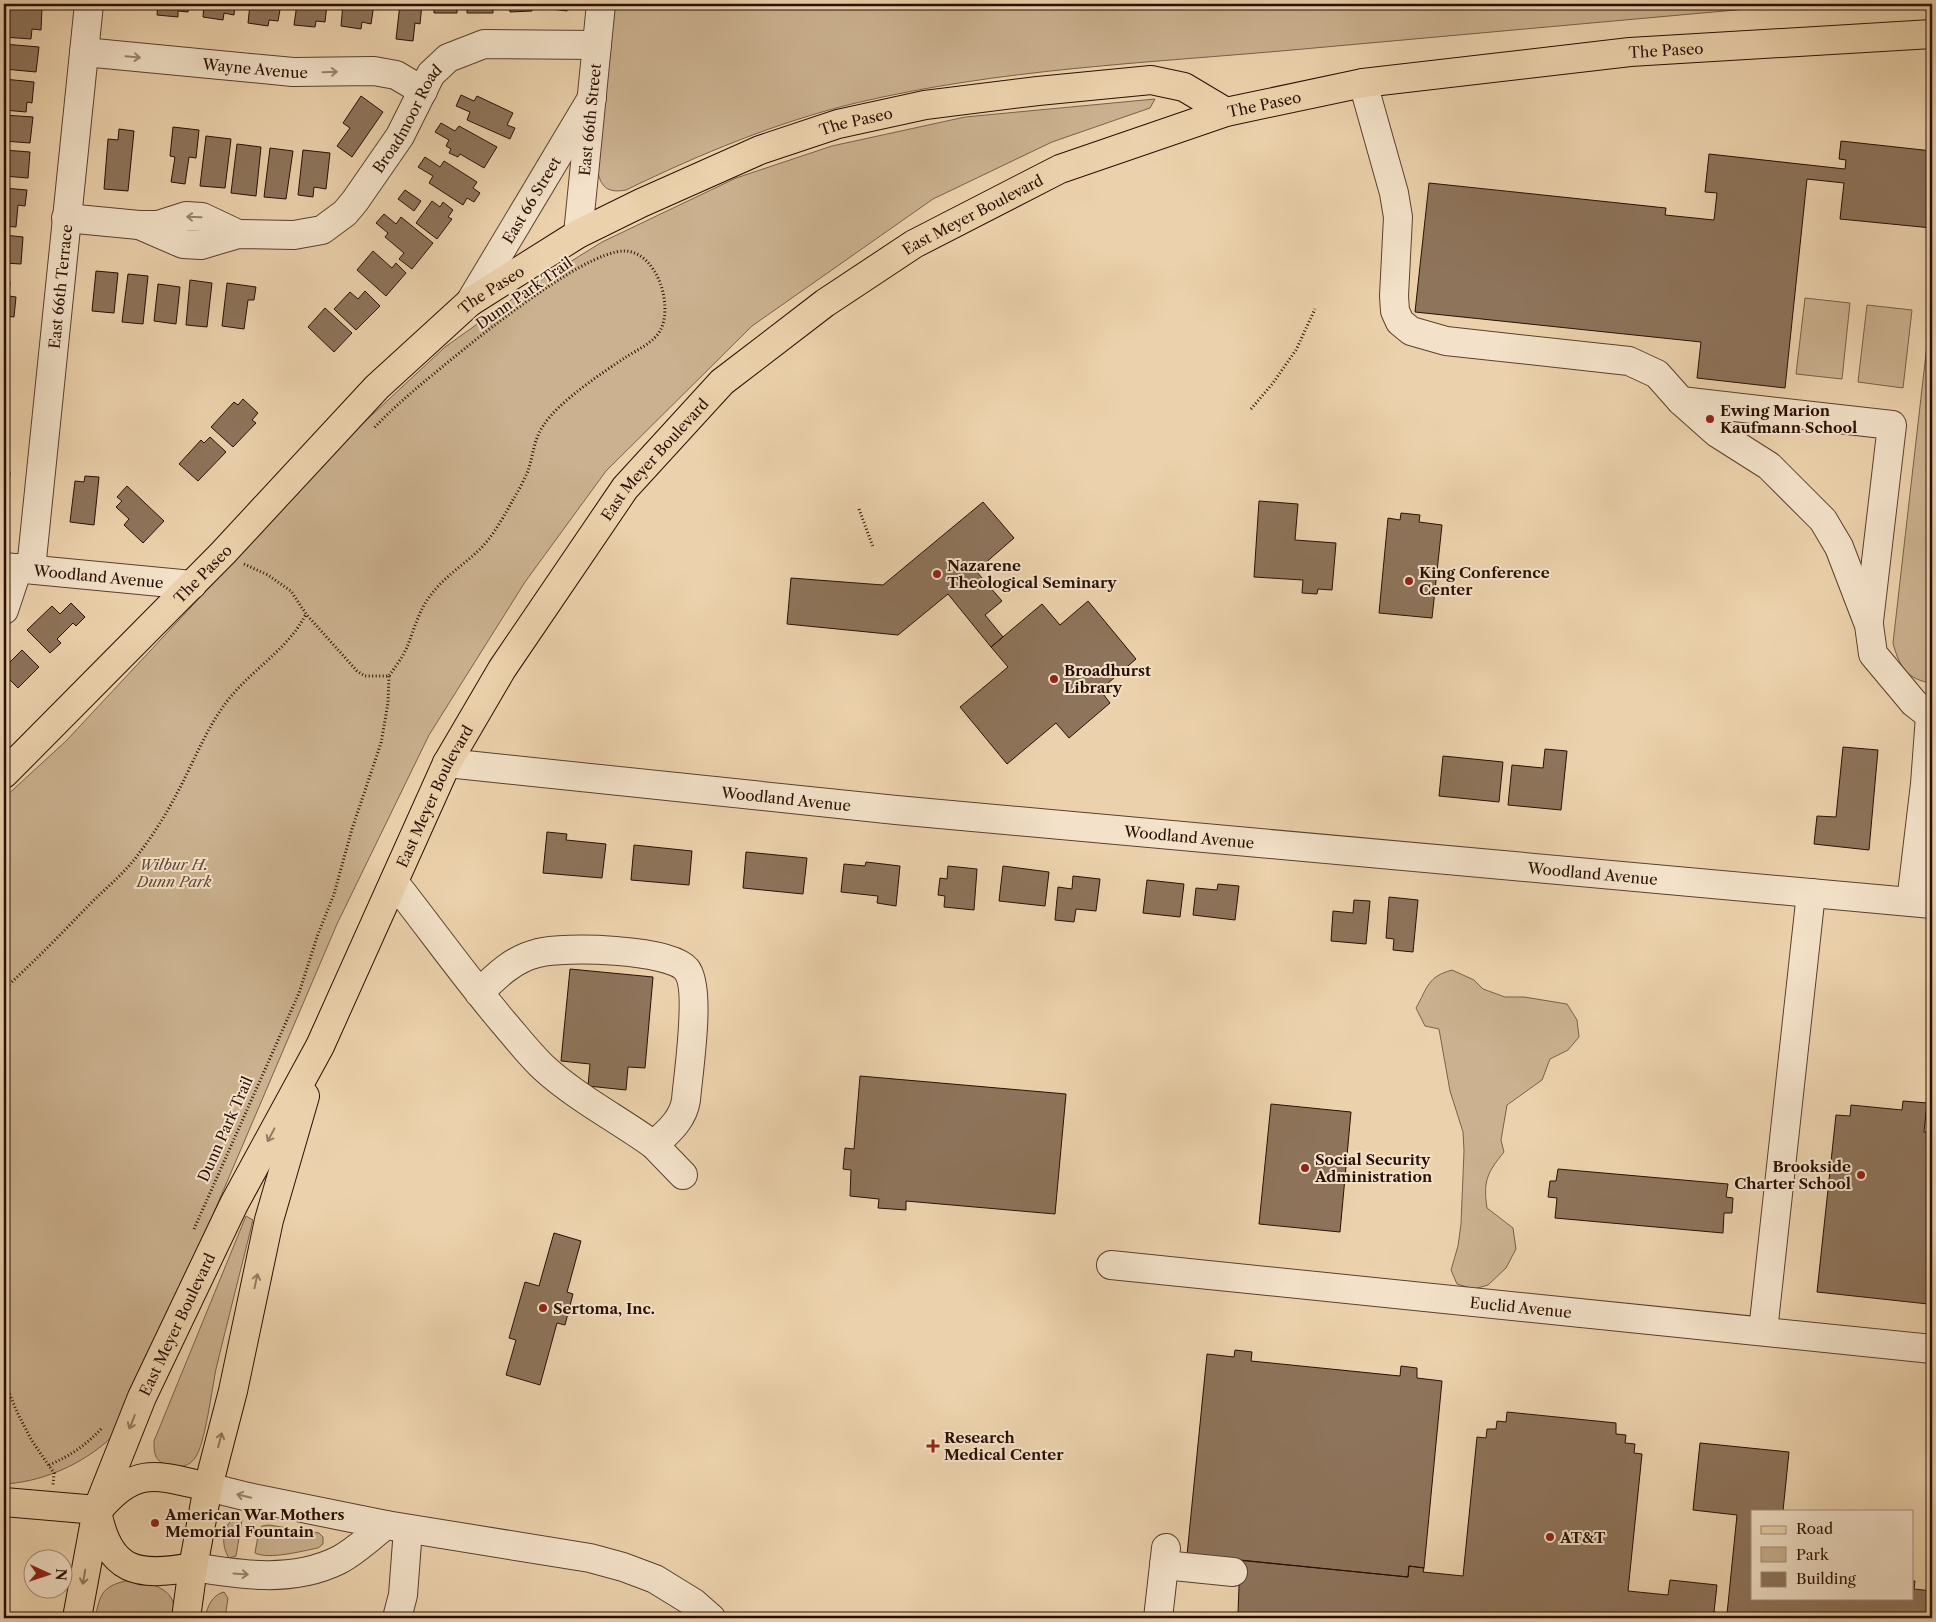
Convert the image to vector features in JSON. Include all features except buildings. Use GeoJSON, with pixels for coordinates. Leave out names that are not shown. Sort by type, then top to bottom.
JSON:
{"type":"FeatureCollection","features":[{"type":"Feature","properties":{"kind":"main road","name":"The Paseo"},"geometry":{"type":"LineString","coordinates":[[4,774],[192,585],[234,559],[377,387],[470,302],[578,234],[640,203],[760,150],[838,124],[925,105],[1038,91],[1151,80],[1184,87],[1226,112],[1362,83],[1630,52],[1932,34]]}},
{"type":"Feature","properties":{"kind":"main road","name":"East Meyer Boulevard"},"geometry":{"type":"LineString","coordinates":[[77,1618],[97,1510],[142,1397],[230,1212],[320,1046],[447,763],[502,669],[625,488],[722,382],[825,303],[914,244],[1060,169],[1226,112]]}},
{"type":"Feature","properties":{"kind":"main road","name":"East Meyer Boulevard"},"geometry":{"type":"LineString","coordinates":[[208,1487],[233,1391],[269,1220],[320,1046]]}},
{"type":"Feature","properties":{"kind":"main road"},"geometry":{"type":"LineString","coordinates":[[97,1510],[113,1492],[123,1485],[148,1477],[176,1479],[208,1487],[193,1567],[186,1618]]}},
{"type":"Feature","properties":{"kind":"main road"},"geometry":{"type":"LineString","coordinates":[[4,1502],[97,1510]]}},
{"type":"Feature","properties":{"kind":"main road"},"geometry":{"type":"LineString","coordinates":[[97,1510],[106,1541],[123,1562],[136,1570],[150,1572],[193,1567]]}},
{"type":"Feature","properties":{"kind":"street","name":"East 66th Terrace"},"geometry":{"type":"LineString","coordinates":[[4,610],[14,585],[18,568],[66,218],[89,4]]}},
{"type":"Feature","properties":{"kind":"street","name":"East 66th Street"},"geometry":{"type":"LineString","coordinates":[[578,234],[601,4]]}},
{"type":"Feature","properties":{"kind":"street","name":"Broadmoor Road"},"geometry":{"type":"LineString","coordinates":[[66,218],[139,225],[183,244],[201,245],[238,234],[294,235],[322,230],[355,202],[400,136],[431,74],[448,58],[484,44],[597,45]]}},
{"type":"Feature","properties":{"kind":"street","name":"Wayne Avenue"},"geometry":{"type":"LineString","coordinates":[[84,52],[293,72],[374,71],[396,75],[423,91]]}},
{"type":"Feature","properties":{"kind":"street"},"geometry":{"type":"LineString","coordinates":[[1362,83],[1394,193],[1398,217],[1394,296],[1395,311],[1400,322],[1411,330],[1446,341],[1629,361],[1658,374],[1681,401],[1718,433],[1770,466],[1823,520],[1839,547],[1869,625],[1873,654],[1914,703],[1931,716],[1925,784],[1921,903]]}},
{"type":"Feature","properties":{"kind":"street","name":"East 66 Street"},"geometry":{"type":"LineString","coordinates":[[470,302],[592,98]]}},
{"type":"Feature","properties":{"kind":"street"},"geometry":{"type":"LineString","coordinates":[[1681,401],[1892,425],[1869,625]]}},
{"type":"Feature","properties":{"kind":"street","name":"Woodland Avenue"},"geometry":{"type":"LineString","coordinates":[[18,568],[192,585]]}},
{"type":"Feature","properties":{"kind":"street","name":"Woodland Avenue"},"geometry":{"type":"LineString","coordinates":[[447,763],[906,811],[1921,903]]}},
{"type":"Feature","properties":{"kind":"street"},"geometry":{"type":"LineString","coordinates":[[394,882],[479,993],[550,1073],[654,1145],[683,1175]]}},
{"type":"Feature","properties":{"kind":"street"},"geometry":{"type":"LineString","coordinates":[[1763,1332],[1810,893]]}},
{"type":"Feature","properties":{"kind":"street"},"geometry":{"type":"LineString","coordinates":[[479,993],[510,964],[537,953],[559,949],[578,948],[663,957],[677,962],[687,969],[694,996],[685,1109],[676,1124],[654,1145]]}},
{"type":"Feature","properties":{"kind":"street","name":"Euclid Avenue"},"geometry":{"type":"LineString","coordinates":[[1111,1265],[1932,1349]]}},
{"type":"Feature","properties":{"kind":"street"},"geometry":{"type":"LineString","coordinates":[[208,1487],[248,1497],[397,1527],[590,1558],[623,1567],[654,1579],[694,1603],[711,1618]]}},
{"type":"Feature","properties":{"kind":"street"},"geometry":{"type":"LineString","coordinates":[[193,1567],[234,1574],[266,1576],[308,1572],[340,1559],[397,1527]]}},
{"type":"Feature","properties":{"kind":"street"},"geometry":{"type":"LineString","coordinates":[[397,1527],[403,1595],[397,1618]]}},
{"type":"Feature","properties":{"kind":"street"},"geometry":{"type":"LineString","coordinates":[[1158,1618],[1165,1557],[1233,1572]]}},
{"type":"Feature","properties":{"kind":"path","name":"Dunn Park Trail"},"geometry":{"type":"LineString","coordinates":[[194,1230],[299,994],[318,934],[334,894],[352,828],[381,743],[388,703],[389,676],[406,650],[419,615],[430,596],[451,574],[479,550],[501,520],[528,471],[536,441],[543,426],[582,388],[646,344],[660,331],[665,313],[664,294],[655,271],[641,256],[626,251],[608,254],[591,262],[536,295],[454,357],[392,410],[371,431]]}},
{"type":"Feature","properties":{"kind":"path"},"geometry":{"type":"LineString","coordinates":[[1251,409],[1273,383],[1296,350],[1315,309]]}},
{"type":"Feature","properties":{"kind":"path"},"geometry":{"type":"LineString","coordinates":[[859,509],[873,548]]}},
{"type":"Feature","properties":{"kind":"path"},"geometry":{"type":"LineString","coordinates":[[234,559],[252,558]]}},
{"type":"Feature","properties":{"kind":"path"},"geometry":{"type":"LineString","coordinates":[[234,559],[268,575],[291,591],[306,614],[357,671],[365,676],[389,676]]}},
{"type":"Feature","properties":{"kind":"path"},"geometry":{"type":"LineString","coordinates":[[4,989],[120,877],[140,852],[174,798],[201,744],[224,705],[245,680],[294,635],[306,614]]}},
{"type":"Feature","properties":{"kind":"path"},"geometry":{"type":"LineString","coordinates":[[4,1381],[17,1412],[32,1440],[49,1465],[73,1454],[93,1438],[106,1423]]}},
{"type":"Feature","properties":{"kind":"green space"},"geometry":{"type":"Polygon","coordinates":[[[615,4],[1802,4],[1073,69],[964,82],[856,103],[768,129],[682,164],[626,190],[615,191],[604,186],[598,172],[615,4]]]}},
{"type":"Feature","properties":{"kind":"green space","name":"Wilbur H. Dunn Park"},"geometry":{"type":"Polygon","coordinates":[[[1155,99],[1150,108],[1052,142],[933,199],[752,326],[606,471],[525,582],[429,735],[337,924],[128,1414],[107,1441],[82,1460],[44,1477],[4,1484],[4,798],[66,741],[359,427],[445,347],[525,290],[602,242],[736,178],[832,146],[965,117],[1155,99]]]}},
{"type":"Feature","properties":{"kind":"green space"},"geometry":{"type":"Polygon","coordinates":[[[1805,298],[1850,303],[1842,379],[1796,374],[1805,298]]]}},
{"type":"Feature","properties":{"kind":"green space"},"geometry":{"type":"Polygon","coordinates":[[[1867,305],[1912,310],[1903,388],[1858,382],[1867,305]]]}},
{"type":"Feature","properties":{"kind":"green space"},"geometry":{"type":"Polygon","coordinates":[[[1928,336],[1932,337],[1932,683],[1916,679],[1905,670],[1898,659],[1893,643],[1928,336]]]}},
{"type":"Feature","properties":{"kind":"green space"},"geometry":{"type":"Polygon","coordinates":[[[1452,970],[1474,980],[1483,989],[1505,997],[1524,997],[1567,1004],[1577,1020],[1579,1037],[1568,1050],[1550,1059],[1542,1080],[1507,1105],[1501,1140],[1504,1152],[1490,1172],[1486,1184],[1486,1199],[1487,1208],[1513,1228],[1516,1249],[1506,1268],[1488,1285],[1474,1289],[1457,1284],[1451,1270],[1458,1246],[1461,1224],[1463,1132],[1450,1091],[1439,1029],[1425,1026],[1416,1008],[1429,984],[1438,976],[1452,970]]]}},
{"type":"Feature","properties":{"kind":"green space"},"geometry":{"type":"Polygon","coordinates":[[[246,1216],[253,1220],[216,1369],[208,1416],[199,1451],[195,1458],[185,1466],[168,1466],[156,1457],[154,1441],[246,1216]]]}},
{"type":"Feature","properties":{"kind":"green space"},"geometry":{"type":"Polygon","coordinates":[[[238,1515],[242,1520],[236,1556],[229,1558],[224,1547],[224,1535],[229,1524],[238,1515]]]}},
{"type":"Feature","properties":{"kind":"green space"},"geometry":{"type":"Polygon","coordinates":[[[269,1525],[319,1533],[323,1537],[323,1544],[318,1548],[286,1554],[268,1556],[255,1553],[259,1530],[262,1526],[269,1525]]]}},
{"type":"Feature","properties":{"kind":"green space"},"geometry":{"type":"Polygon","coordinates":[[[125,1581],[147,1583],[162,1589],[172,1599],[174,1606],[173,1618],[95,1618],[103,1593],[111,1586],[125,1581]]]}},
{"type":"Feature","properties":{"kind":"green space"},"geometry":{"type":"Polygon","coordinates":[[[224,1592],[228,1598],[225,1618],[205,1618],[211,1602],[216,1596],[224,1592]]]}},
{"type":"Feature","properties":{"kind":"place","name":"Ewing Marion Kaufmann School"},"geometry":{"type":"Point","coordinates":[1710,419]}},
{"type":"Feature","properties":{"kind":"place","name":"Nazarene Theological Seminary"},"geometry":{"type":"Point","coordinates":[937,574]}},
{"type":"Feature","properties":{"kind":"place","name":"King Conference Center"},"geometry":{"type":"Point","coordinates":[1409,581]}},
{"type":"Feature","properties":{"kind":"place","name":"Broadhurst Library"},"geometry":{"type":"Point","coordinates":[1054,679]}},
{"type":"Feature","properties":{"kind":"place","name":"Social Security Administration"},"geometry":{"type":"Point","coordinates":[1305,1168]}},
{"type":"Feature","properties":{"kind":"place","name":"Brookside Charter School"},"geometry":{"type":"Point","coordinates":[1861,1175]}},
{"type":"Feature","properties":{"kind":"place","name":"Sertoma, Inc."},"geometry":{"type":"Point","coordinates":[543,1308]}},
{"type":"Feature","properties":{"kind":"place","name":"Research Medical Center"},"geometry":{"type":"Point","coordinates":[933,1446]}},
{"type":"Feature","properties":{"kind":"place","name":"American War Mothers Memorial Fountain"},"geometry":{"type":"Point","coordinates":[155,1523]}},
{"type":"Feature","properties":{"kind":"place","name":"AT&T"},"geometry":{"type":"Point","coordinates":[1550,1537]}}]}
